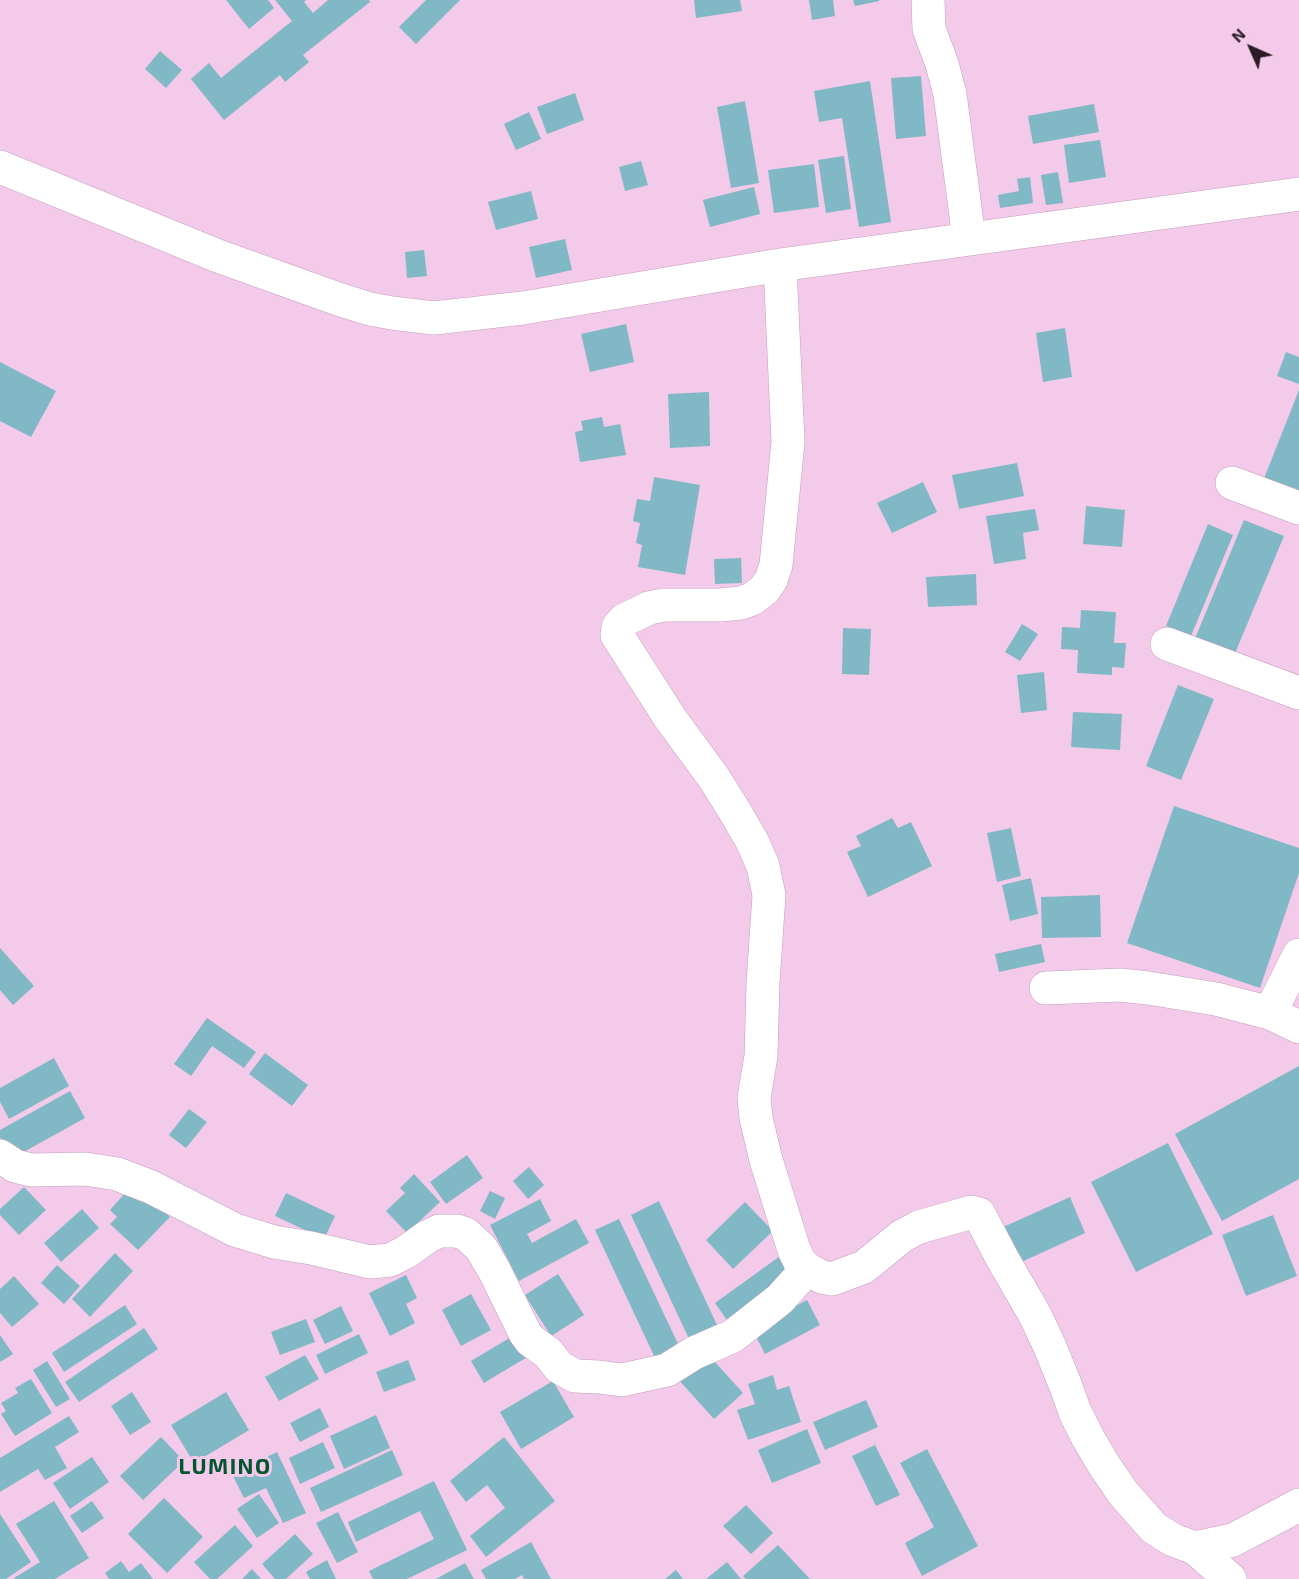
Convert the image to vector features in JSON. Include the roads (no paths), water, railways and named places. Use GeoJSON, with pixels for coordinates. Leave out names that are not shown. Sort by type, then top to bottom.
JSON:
{"type":"FeatureCollection","features":[{"type":"Feature","properties":{"kind":"street"},"geometry":{"type":"LineString","coordinates":[[928,0],[929,29],[950,94],[969,239]]}},
{"type":"Feature","properties":{"kind":"street"},"geometry":{"type":"LineString","coordinates":[[0,167],[219,256],[338,299],[370,309],[434,318],[523,308],[780,264],[1299,194]]}},
{"type":"Feature","properties":{"kind":"street"},"geometry":{"type":"LineString","coordinates":[[780,264],[788,442],[776,565],[771,580],[764,590],[752,599],[741,603],[664,605],[649,608],[624,620],[618,627],[617,635],[670,718],[714,778],[752,841],[763,866],[769,895],[761,1056],[754,1098],[756,1118],[788,1235],[800,1262],[807,1269],[822,1277],[832,1279],[864,1267],[902,1236],[919,1227],[972,1212],[980,1215],[1035,1315],[1075,1412],[1104,1465],[1123,1493],[1154,1528],[1173,1540],[1195,1560],[1230,1579]]}},
{"type":"Feature","properties":{"kind":"street"},"geometry":{"type":"LineString","coordinates":[[1232,483],[1299,508]]}},
{"type":"Feature","properties":{"kind":"street"},"geometry":{"type":"LineString","coordinates":[[1167,644],[1299,693]]}},
{"type":"Feature","properties":{"kind":"street"},"geometry":{"type":"LineString","coordinates":[[1270,1013],[1299,955]]}},
{"type":"Feature","properties":{"kind":"street"},"geometry":{"type":"LineString","coordinates":[[1046,988],[1119,985],[1148,988],[1216,999],[1270,1013],[1299,1027]]}},
{"type":"Feature","properties":{"kind":"street"},"geometry":{"type":"LineString","coordinates":[[0,1156],[15,1166],[31,1170],[85,1169],[117,1174],[151,1187],[235,1230],[274,1242],[370,1262],[390,1260],[440,1231],[457,1231],[466,1234],[481,1248],[530,1340],[548,1353],[559,1367],[575,1376],[622,1380],[667,1370],[694,1353],[733,1336],[780,1299],[807,1269]]}},
{"type":"Feature","properties":{"kind":"street"},"geometry":{"type":"LineString","coordinates":[[1195,1560],[1299,1505]]}},
{"type":"Feature","properties":{"kind":"district","name":"LUMINO"},"geometry":{"type":"Point","coordinates":[225,1467]}}]}
